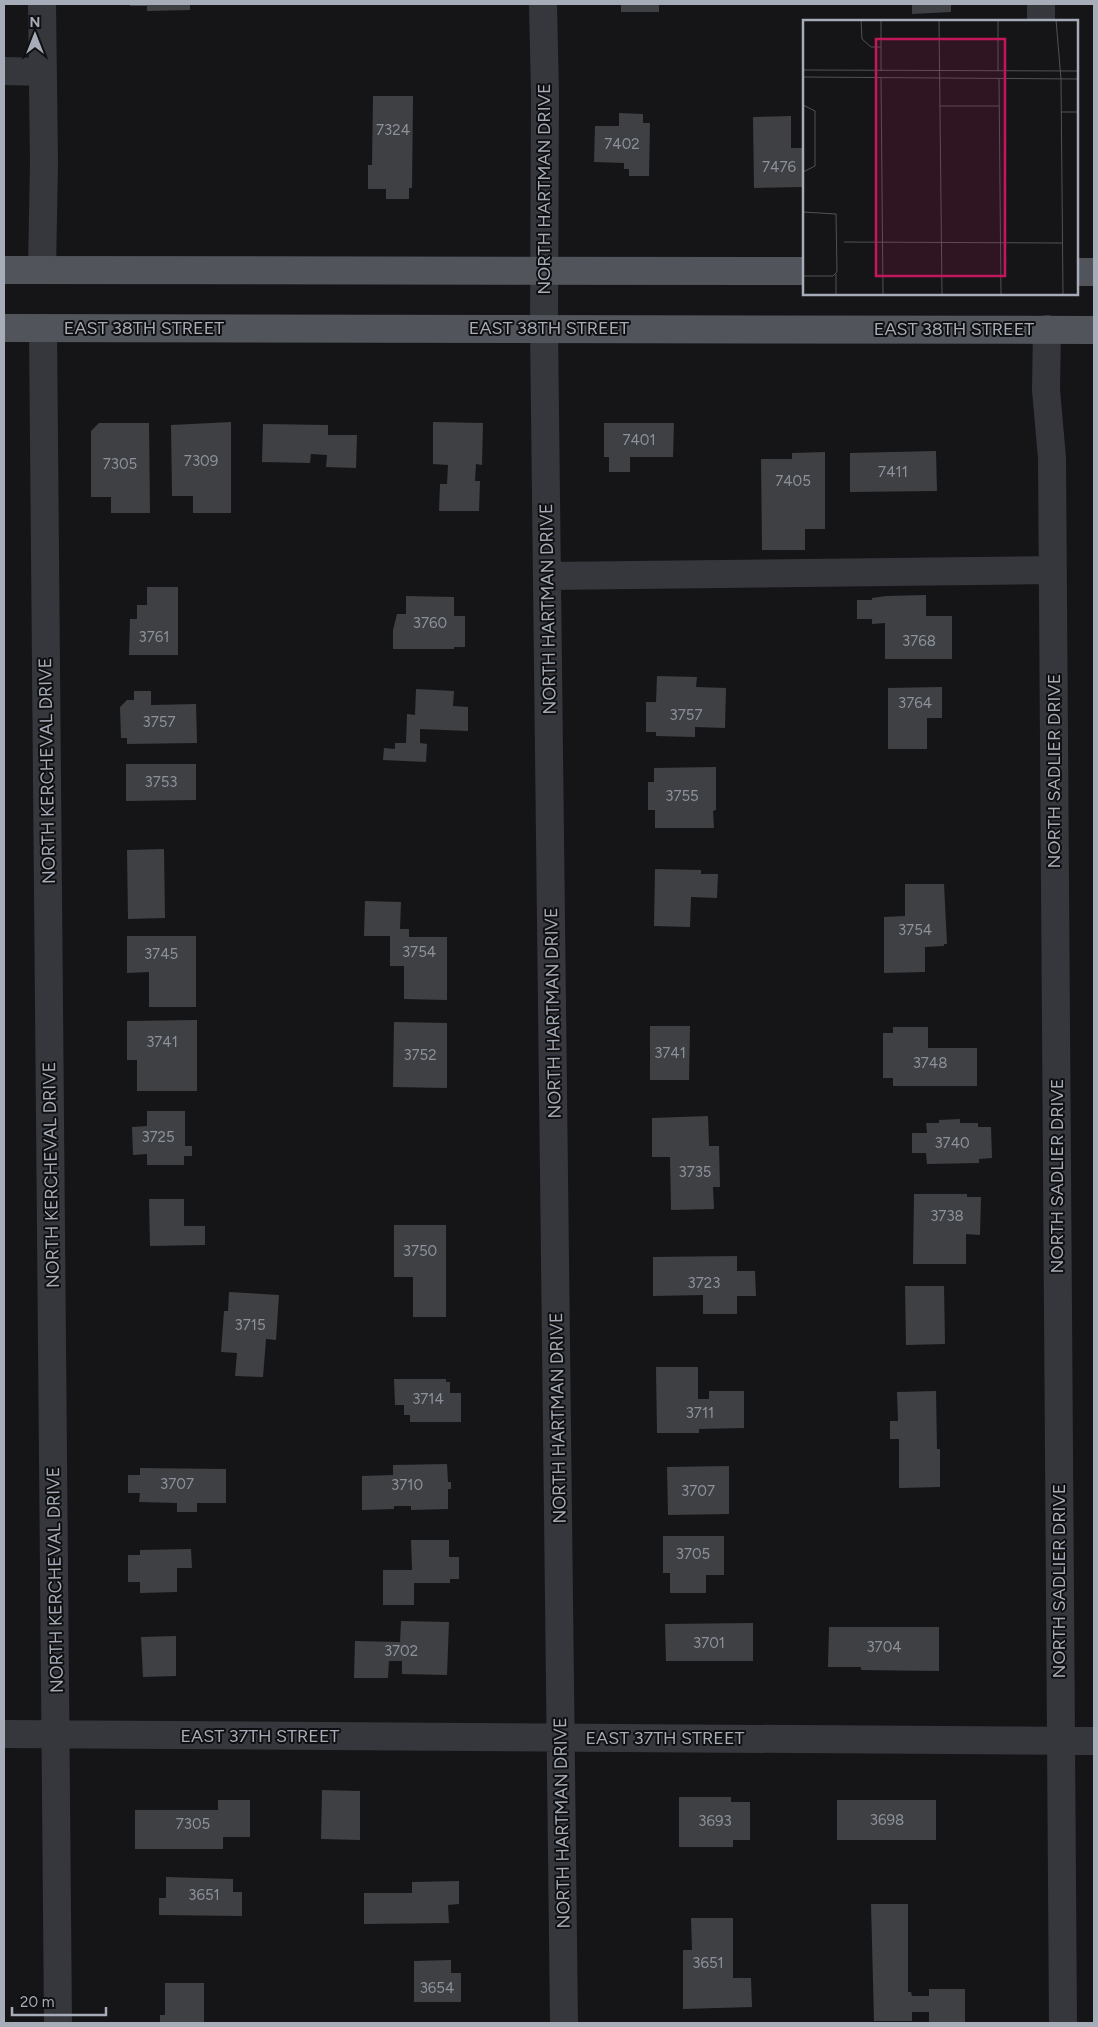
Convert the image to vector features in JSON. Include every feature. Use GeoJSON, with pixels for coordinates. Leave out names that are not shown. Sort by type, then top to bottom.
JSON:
{"type":"FeatureCollection","features":[{"type":"Feature","properties":{"kind":"main road"},"geometry":{"type":"LineString","coordinates":[[4,270],[803,271]]}},
{"type":"Feature","properties":{"kind":"main road"},"geometry":{"type":"LineString","coordinates":[[1078,272],[1094,272]]}},
{"type":"Feature","properties":{"kind":"main road","name":"EAST 38TH STREET"},"geometry":{"type":"LineString","coordinates":[[4,328],[1094,330]]}},
{"type":"Feature","properties":{"kind":"street"},"geometry":{"type":"LineString","coordinates":[[42,4],[44,164],[42,270]]}},
{"type":"Feature","properties":{"kind":"street","name":"NORTH HARTMAN DRIVE"},"geometry":{"type":"LineString","coordinates":[[543,4],[545,94],[544,328],[564,2023]]}},
{"type":"Feature","properties":{"kind":"street"},"geometry":{"type":"LineString","coordinates":[[1041,4],[1041,20]]}},
{"type":"Feature","properties":{"kind":"street"},"geometry":{"type":"LineString","coordinates":[[4,71],[43,72]]}},
{"type":"Feature","properties":{"kind":"street","name":"NORTH KERCHEVAL DRIVE"},"geometry":{"type":"LineString","coordinates":[[43,328],[58,2023]]}},
{"type":"Feature","properties":{"kind":"street","name":"NORTH SADLIER DRIVE"},"geometry":{"type":"LineString","coordinates":[[1047,329],[1046,390],[1052,458],[1063,2023]]}},
{"type":"Feature","properties":{"kind":"street"},"geometry":{"type":"LineString","coordinates":[[548,576],[1053,570]]}},
{"type":"Feature","properties":{"kind":"street","name":"EAST 37TH STREET"},"geometry":{"type":"LineString","coordinates":[[4,1734],[1094,1741]]}},
{"type":"Feature","properties":{"kind":"building"},"geometry":{"type":"Polygon","coordinates":[[[130,4],[190,4],[190,10],[147,11],[147,6],[130,6],[130,4]]]}},
{"type":"Feature","properties":{"kind":"building"},"geometry":{"type":"Polygon","coordinates":[[[621,4],[659,4],[659,12],[621,12],[621,4]]]}},
{"type":"Feature","properties":{"kind":"building"},"geometry":{"type":"Polygon","coordinates":[[[912,4],[951,4],[951,12],[912,14],[912,4]]]}},
{"type":"Feature","properties":{"kind":"building"},"geometry":{"type":"Polygon","coordinates":[[[373,96],[413,96],[412,188],[409,188],[409,199],[386,199],[386,189],[368,189],[368,165],[372,165],[373,96]]]}},
{"type":"Feature","properties":{"kind":"building"},"geometry":{"type":"Polygon","coordinates":[[[619,113],[643,114],[643,123],[650,123],[649,176],[629,176],[629,169],[624,169],[624,163],[594,162],[595,126],[619,126],[619,113]]]}},
{"type":"Feature","properties":{"kind":"building"},"geometry":{"type":"Polygon","coordinates":[[[791,116],[791,148],[803,148],[803,187],[754,188],[753,117],[791,116]]]}},
{"type":"Feature","properties":{"kind":"building"},"geometry":{"type":"Polygon","coordinates":[[[231,422],[231,513],[193,513],[193,496],[172,496],[171,425],[231,422]]]}},
{"type":"Feature","properties":{"kind":"building"},"geometry":{"type":"Polygon","coordinates":[[[433,422],[483,423],[482,465],[476,464],[475,481],[480,481],[479,511],[439,511],[440,484],[447,484],[448,465],[433,464],[433,422]]]}},
{"type":"Feature","properties":{"kind":"building"},"geometry":{"type":"Polygon","coordinates":[[[99,423],[149,423],[150,513],[111,513],[111,497],[91,497],[91,431],[99,423]]]}},
{"type":"Feature","properties":{"kind":"building"},"geometry":{"type":"Polygon","coordinates":[[[604,423],[674,423],[673,457],[630,457],[630,472],[609,472],[609,457],[604,457],[604,423]]]}},
{"type":"Feature","properties":{"kind":"building"},"geometry":{"type":"Polygon","coordinates":[[[263,424],[328,425],[328,435],[357,435],[356,468],[326,467],[327,455],[311,454],[310,463],[262,462],[263,424]]]}},
{"type":"Feature","properties":{"kind":"building"},"geometry":{"type":"Polygon","coordinates":[[[936,451],[937,491],[850,492],[850,453],[936,451]]]}},
{"type":"Feature","properties":{"kind":"building"},"geometry":{"type":"Polygon","coordinates":[[[825,452],[825,529],[805,529],[805,550],[762,550],[761,459],[792,459],[792,453],[825,452]]]}},
{"type":"Feature","properties":{"kind":"building"},"geometry":{"type":"Polygon","coordinates":[[[147,587],[178,587],[178,655],[129,655],[130,619],[137,619],[137,605],[147,605],[147,587]]]}},
{"type":"Feature","properties":{"kind":"building"},"geometry":{"type":"Polygon","coordinates":[[[926,595],[926,616],[952,616],[952,659],[885,659],[885,623],[872,624],[872,619],[857,619],[857,600],[872,600],[872,598],[886,596],[926,595]]]}},
{"type":"Feature","properties":{"kind":"building"},"geometry":{"type":"Polygon","coordinates":[[[406,596],[454,597],[454,616],[465,616],[465,647],[454,647],[454,649],[393,649],[393,630],[397,614],[406,614],[406,596]]]}},
{"type":"Feature","properties":{"kind":"building"},"geometry":{"type":"Polygon","coordinates":[[[657,676],[697,677],[696,687],[726,688],[725,728],[695,727],[695,737],[656,736],[656,732],[646,732],[646,702],[656,702],[657,676]]]}},
{"type":"Feature","properties":{"kind":"building"},"geometry":{"type":"Polygon","coordinates":[[[942,687],[942,718],[927,718],[927,749],[888,749],[888,688],[942,687]]]}},
{"type":"Feature","properties":{"kind":"building"},"geometry":{"type":"Polygon","coordinates":[[[416,689],[454,691],[453,706],[468,707],[468,731],[420,729],[420,743],[427,744],[426,762],[383,760],[384,748],[395,749],[395,743],[406,743],[407,714],[415,715],[416,689]]]}},
{"type":"Feature","properties":{"kind":"building"},"geometry":{"type":"Polygon","coordinates":[[[134,691],[151,691],[151,705],[196,704],[197,743],[127,744],[127,738],[121,738],[120,707],[127,700],[134,700],[134,691]]]}},
{"type":"Feature","properties":{"kind":"building"},"geometry":{"type":"Polygon","coordinates":[[[126,764],[196,764],[196,800],[126,801],[126,764]]]}},
{"type":"Feature","properties":{"kind":"building"},"geometry":{"type":"Polygon","coordinates":[[[716,767],[716,810],[713,811],[714,828],[655,828],[655,810],[648,810],[648,782],[654,782],[654,768],[716,767]]]}},
{"type":"Feature","properties":{"kind":"building"},"geometry":{"type":"Polygon","coordinates":[[[164,849],[165,918],[128,919],[127,850],[164,849]]]}},
{"type":"Feature","properties":{"kind":"building"},"geometry":{"type":"Polygon","coordinates":[[[655,869],[701,870],[701,874],[718,874],[717,898],[691,897],[690,927],[654,926],[655,869]]]}},
{"type":"Feature","properties":{"kind":"building"},"geometry":{"type":"Polygon","coordinates":[[[905,884],[944,884],[947,944],[944,944],[944,946],[925,947],[925,972],[884,973],[884,917],[905,916],[905,884]]]}},
{"type":"Feature","properties":{"kind":"building"},"geometry":{"type":"Polygon","coordinates":[[[365,901],[401,902],[400,929],[409,929],[409,937],[447,937],[447,1000],[404,999],[404,966],[390,966],[390,936],[364,936],[365,901]]]}},
{"type":"Feature","properties":{"kind":"building"},"geometry":{"type":"Polygon","coordinates":[[[127,936],[196,936],[196,1007],[149,1007],[149,972],[127,973],[127,936]]]}},
{"type":"Feature","properties":{"kind":"building"},"geometry":{"type":"Polygon","coordinates":[[[197,1020],[197,1091],[137,1091],[137,1060],[127,1060],[127,1021],[197,1020]]]}},
{"type":"Feature","properties":{"kind":"building"},"geometry":{"type":"Polygon","coordinates":[[[394,1022],[447,1023],[447,1088],[393,1087],[394,1022]]]}},
{"type":"Feature","properties":{"kind":"building"},"geometry":{"type":"Polygon","coordinates":[[[650,1026],[690,1026],[689,1080],[650,1080],[650,1026]]]}},
{"type":"Feature","properties":{"kind":"building"},"geometry":{"type":"Polygon","coordinates":[[[893,1027],[928,1027],[928,1048],[977,1048],[977,1086],[893,1086],[893,1078],[883,1078],[883,1033],[893,1033],[893,1027]]]}},
{"type":"Feature","properties":{"kind":"building"},"geometry":{"type":"Polygon","coordinates":[[[147,1111],[185,1111],[185,1146],[192,1146],[192,1156],[184,1156],[184,1165],[147,1165],[147,1154],[133,1155],[132,1127],[147,1126],[147,1111]]]}},
{"type":"Feature","properties":{"kind":"building"},"geometry":{"type":"Polygon","coordinates":[[[708,1116],[709,1146],[719,1146],[720,1187],[713,1187],[714,1209],[671,1210],[670,1157],[652,1157],[652,1118],[708,1116]]]}},
{"type":"Feature","properties":{"kind":"building"},"geometry":{"type":"Polygon","coordinates":[[[960,1119],[960,1123],[978,1123],[978,1127],[991,1127],[992,1158],[979,1159],[979,1163],[927,1164],[926,1153],[912,1153],[912,1133],[927,1133],[926,1123],[939,1123],[939,1120],[960,1119]]]}},
{"type":"Feature","properties":{"kind":"building"},"geometry":{"type":"Polygon","coordinates":[[[914,1194],[967,1194],[967,1197],[981,1197],[980,1235],[966,1234],[966,1264],[913,1264],[914,1194]]]}},
{"type":"Feature","properties":{"kind":"building"},"geometry":{"type":"Polygon","coordinates":[[[149,1199],[184,1199],[184,1226],[205,1226],[205,1245],[150,1246],[149,1199]]]}},
{"type":"Feature","properties":{"kind":"building"},"geometry":{"type":"Polygon","coordinates":[[[394,1225],[446,1225],[446,1317],[413,1317],[413,1277],[394,1277],[394,1225]]]}},
{"type":"Feature","properties":{"kind":"building"},"geometry":{"type":"Polygon","coordinates":[[[737,1256],[737,1271],[755,1271],[756,1296],[737,1296],[737,1314],[703,1314],[703,1295],[653,1296],[653,1257],[737,1256]]]}},
{"type":"Feature","properties":{"kind":"building"},"geometry":{"type":"Polygon","coordinates":[[[905,1286],[944,1286],[945,1344],[906,1345],[905,1286]]]}},
{"type":"Feature","properties":{"kind":"building"},"geometry":{"type":"Polygon","coordinates":[[[229,1292],[279,1295],[276,1340],[266,1339],[263,1377],[235,1376],[237,1353],[221,1352],[224,1311],[228,1311],[229,1292]]]}},
{"type":"Feature","properties":{"kind":"building"},"geometry":{"type":"Polygon","coordinates":[[[656,1367],[698,1367],[698,1399],[709,1399],[709,1391],[744,1391],[744,1428],[699,1429],[699,1433],[657,1433],[656,1367]]]}},
{"type":"Feature","properties":{"kind":"building"},"geometry":{"type":"Polygon","coordinates":[[[394,1379],[446,1379],[446,1382],[450,1382],[450,1393],[461,1393],[461,1422],[410,1422],[410,1415],[404,1415],[404,1405],[395,1405],[394,1379]]]}},
{"type":"Feature","properties":{"kind":"building"},"geometry":{"type":"Polygon","coordinates":[[[936,1391],[937,1449],[940,1449],[940,1487],[899,1488],[899,1439],[890,1439],[890,1421],[898,1421],[897,1392],[936,1391]]]}},
{"type":"Feature","properties":{"kind":"building"},"geometry":{"type":"Polygon","coordinates":[[[447,1464],[448,1482],[451,1482],[451,1489],[448,1489],[448,1509],[411,1510],[411,1506],[394,1506],[394,1509],[362,1510],[362,1476],[393,1475],[393,1465],[447,1464]]]}},
{"type":"Feature","properties":{"kind":"building"},"geometry":{"type":"Polygon","coordinates":[[[729,1466],[729,1514],[668,1515],[667,1467],[729,1466]]]}},
{"type":"Feature","properties":{"kind":"building"},"geometry":{"type":"Polygon","coordinates":[[[140,1468],[226,1469],[226,1503],[197,1503],[197,1512],[177,1512],[177,1503],[139,1502],[140,1493],[128,1493],[128,1475],[140,1475],[140,1468]]]}},
{"type":"Feature","properties":{"kind":"building"},"geometry":{"type":"Polygon","coordinates":[[[663,1536],[724,1536],[724,1575],[706,1575],[706,1593],[670,1593],[670,1573],[663,1573],[663,1536]]]}},
{"type":"Feature","properties":{"kind":"building"},"geometry":{"type":"Polygon","coordinates":[[[411,1540],[449,1540],[449,1557],[459,1557],[459,1579],[450,1579],[450,1583],[414,1583],[414,1605],[383,1605],[383,1570],[412,1570],[411,1540]]]}},
{"type":"Feature","properties":{"kind":"building"},"geometry":{"type":"Polygon","coordinates":[[[191,1549],[192,1568],[177,1568],[177,1592],[140,1593],[140,1582],[128,1582],[128,1555],[140,1555],[140,1550],[191,1549]]]}},
{"type":"Feature","properties":{"kind":"building"},"geometry":{"type":"Polygon","coordinates":[[[401,1621],[449,1622],[447,1675],[402,1674],[402,1661],[389,1661],[388,1678],[354,1678],[355,1641],[400,1642],[401,1621]]]}},
{"type":"Feature","properties":{"kind":"building"},"geometry":{"type":"Polygon","coordinates":[[[753,1623],[753,1661],[666,1661],[665,1624],[753,1623]]]}},
{"type":"Feature","properties":{"kind":"building"},"geometry":{"type":"Polygon","coordinates":[[[829,1627],[939,1627],[939,1671],[861,1670],[861,1667],[828,1667],[829,1627]]]}},
{"type":"Feature","properties":{"kind":"building"},"geometry":{"type":"Polygon","coordinates":[[[176,1636],[176,1676],[143,1677],[141,1637],[176,1636]]]}},
{"type":"Feature","properties":{"kind":"building"},"geometry":{"type":"Polygon","coordinates":[[[322,1790],[360,1791],[360,1840],[321,1839],[322,1790]]]}},
{"type":"Feature","properties":{"kind":"building"},"geometry":{"type":"Polygon","coordinates":[[[679,1797],[731,1797],[731,1802],[750,1802],[750,1840],[733,1840],[733,1847],[679,1847],[679,1797]]]}},
{"type":"Feature","properties":{"kind":"building"},"geometry":{"type":"Polygon","coordinates":[[[218,1800],[250,1800],[250,1837],[223,1837],[223,1849],[135,1849],[135,1810],[218,1810],[218,1800]]]}},
{"type":"Feature","properties":{"kind":"building"},"geometry":{"type":"Polygon","coordinates":[[[837,1800],[936,1800],[936,1840],[837,1840],[837,1800]]]}},
{"type":"Feature","properties":{"kind":"building"},"geometry":{"type":"Polygon","coordinates":[[[166,1877],[233,1879],[233,1892],[242,1892],[242,1916],[159,1915],[159,1898],[166,1898],[166,1877]]]}},
{"type":"Feature","properties":{"kind":"building"},"geometry":{"type":"Polygon","coordinates":[[[459,1881],[459,1904],[448,1905],[449,1923],[364,1924],[364,1893],[412,1893],[412,1882],[459,1881]]]}},
{"type":"Feature","properties":{"kind":"building"},"geometry":{"type":"Polygon","coordinates":[[[871,1904],[908,1904],[908,1992],[911,1992],[912,1996],[929,1996],[929,1989],[965,1989],[965,2023],[929,2023],[929,2012],[912,2012],[912,2021],[874,2021],[871,1904]]]}},
{"type":"Feature","properties":{"kind":"building"},"geometry":{"type":"Polygon","coordinates":[[[691,1918],[733,1918],[733,1978],[751,1978],[752,2007],[683,2009],[683,1950],[692,1950],[691,1918]]]}},
{"type":"Feature","properties":{"kind":"building"},"geometry":{"type":"Polygon","coordinates":[[[451,1960],[451,1973],[461,1973],[461,2002],[414,2002],[414,1961],[451,1960]]]}},
{"type":"Feature","properties":{"kind":"building"},"geometry":{"type":"Polygon","coordinates":[[[165,1983],[204,1983],[204,2023],[160,2023],[160,2015],[165,2015],[165,1983]]]}}]}
